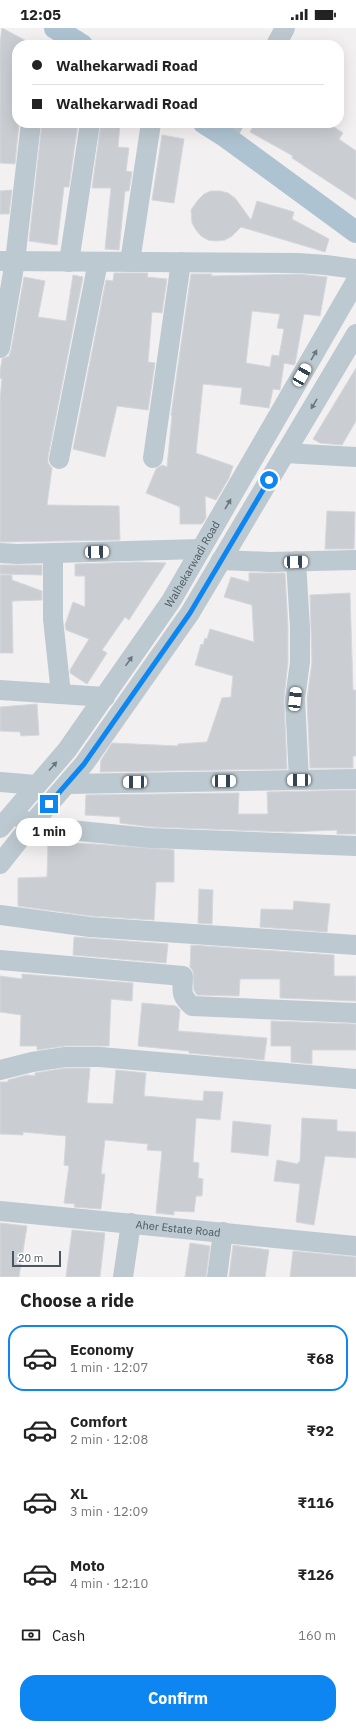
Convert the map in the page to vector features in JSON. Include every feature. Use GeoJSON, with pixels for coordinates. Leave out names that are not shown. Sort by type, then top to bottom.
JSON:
{"type":"FeatureCollection","features":[{"type":"Feature","properties":{"kind":"main road"},"geometry":{"type":"LineString","coordinates":[[55,28],[74,40]]}},
{"type":"Feature","properties":{"kind":"main road"},"geometry":{"type":"LineString","coordinates":[[230,130],[356,232]]}},
{"type":"Feature","properties":{"kind":"street"},"geometry":{"type":"LineString","coordinates":[[279,40],[286,28]]}},
{"type":"Feature","properties":{"kind":"street"},"geometry":{"type":"LineString","coordinates":[[0,348],[7,261],[30,128]]}},
{"type":"Feature","properties":{"kind":"street"},"geometry":{"type":"LineString","coordinates":[[69,262],[89,128]]}},
{"type":"Feature","properties":{"kind":"street"},"geometry":{"type":"LineString","coordinates":[[130,262],[150,128]]}},
{"type":"Feature","properties":{"kind":"street"},"geometry":{"type":"LineString","coordinates":[[7,261],[298,263],[326,264],[356,269]]}},
{"type":"Feature","properties":{"kind":"street"},"geometry":{"type":"LineString","coordinates":[[59,459],[98,262]]}},
{"type":"Feature","properties":{"kind":"street"},"geometry":{"type":"LineString","coordinates":[[154,458],[181,262]]}},
{"type":"Feature","properties":{"kind":"street","name":"Walhekarwadi Road"},"geometry":{"type":"LineString","coordinates":[[0,828],[67,750],[171,601],[356,281]]}},
{"type":"Feature","properties":{"kind":"street","name":"Walhekarwadi Road"},"geometry":{"type":"LineString","coordinates":[[0,864],[30,826],[84,764],[190,613],[356,334]]}},
{"type":"Feature","properties":{"kind":"street"},"geometry":{"type":"LineString","coordinates":[[285,453],[356,457]]}},
{"type":"Feature","properties":{"kind":"street"},"geometry":{"type":"LineString","coordinates":[[0,553],[201,549]]}},
{"type":"Feature","properties":{"kind":"street"},"geometry":{"type":"LineString","coordinates":[[53,553],[53,619],[61,694]]}},
{"type":"Feature","properties":{"kind":"street"},"geometry":{"type":"LineString","coordinates":[[221,560],[270,562],[356,560]]}},
{"type":"Feature","properties":{"kind":"street"},"geometry":{"type":"LineString","coordinates":[[296,562],[300,628],[300,662],[295,699],[299,780]]}},
{"type":"Feature","properties":{"kind":"street"},"geometry":{"type":"LineString","coordinates":[[189,570],[208,581]]}},
{"type":"Feature","properties":{"kind":"street"},"geometry":{"type":"LineString","coordinates":[[0,690],[105,696]]}},
{"type":"Feature","properties":{"kind":"street"},"geometry":{"type":"LineString","coordinates":[[67,784],[356,779]]}},
{"type":"Feature","properties":{"kind":"street"},"geometry":{"type":"LineString","coordinates":[[0,782],[36,785]]}},
{"type":"Feature","properties":{"kind":"street"},"geometry":{"type":"LineString","coordinates":[[14,811],[30,826],[150,838],[356,846]]}},
{"type":"Feature","properties":{"kind":"street"},"geometry":{"type":"LineString","coordinates":[[0,915],[90,927],[356,945]]}},
{"type":"Feature","properties":{"kind":"street"},"geometry":{"type":"LineString","coordinates":[[0,960],[183,976],[182,992],[185,1000],[192,1006],[356,1013]]}},
{"type":"Feature","properties":{"kind":"street"},"geometry":{"type":"LineString","coordinates":[[0,1070],[32,1062],[65,1057],[100,1057],[356,1079]]}},
{"type":"Feature","properties":{"kind":"street","name":"Aher Estate Road"},"geometry":{"type":"LineString","coordinates":[[0,1211],[356,1246]]}},
{"type":"Feature","properties":{"kind":"street"},"geometry":{"type":"LineString","coordinates":[[123,1277],[131,1223]]}},
{"type":"Feature","properties":{"kind":"street"},"geometry":{"type":"LineString","coordinates":[[217,1277],[223,1232]]}},
{"type":"Feature","properties":{"kind":"building"},"geometry":{"type":"Polygon","coordinates":[[[2,28],[25,40],[12,40],[12,128],[19,128],[15,164],[0,163],[0,43],[2,28]]]}},
{"type":"Feature","properties":{"kind":"building"},"geometry":{"type":"Polygon","coordinates":[[[41,128],[77,128],[69,187],[64,187],[57,245],[29,241],[41,128]]]}},
{"type":"Feature","properties":{"kind":"building"},"geometry":{"type":"Polygon","coordinates":[[[100,128],[120,128],[118,147],[129,148],[126,171],[132,172],[129,191],[125,191],[119,250],[105,249],[111,188],[92,188],[100,128]]]}},
{"type":"Feature","properties":{"kind":"building"},"geometry":{"type":"Polygon","coordinates":[[[252,128],[336,128],[343,133],[339,139],[356,151],[356,200],[292,158],[293,156],[250,132],[252,128]]]}},
{"type":"Feature","properties":{"kind":"building"},"geometry":{"type":"Polygon","coordinates":[[[162,135],[184,139],[174,203],[152,200],[162,135]]]}},
{"type":"Feature","properties":{"kind":"building"},"geometry":{"type":"Polygon","coordinates":[[[12,190],[9,214],[0,214],[0,191],[12,190]]]}},
{"type":"Feature","properties":{"kind":"building"},"geometry":{"type":"Polygon","coordinates":[[[211,191],[228,193],[235,198],[251,220],[257,201],[294,212],[292,219],[329,239],[325,252],[241,227],[232,236],[225,240],[208,240],[201,236],[192,223],[191,210],[204,194],[211,191]]]}},
{"type":"Feature","properties":{"kind":"building"},"geometry":{"type":"Polygon","coordinates":[[[114,273],[148,273],[147,277],[167,279],[162,313],[152,312],[148,362],[155,363],[148,410],[117,406],[105,457],[73,449],[106,280],[113,281],[114,273]]]}},
{"type":"Feature","properties":{"kind":"building"},"geometry":{"type":"Polygon","coordinates":[[[191,274],[212,274],[211,276],[298,274],[327,277],[320,316],[304,314],[295,364],[284,363],[280,390],[273,389],[269,408],[240,404],[242,388],[203,384],[196,453],[233,466],[229,478],[216,500],[205,496],[206,518],[202,524],[180,524],[180,507],[146,493],[156,469],[162,465],[167,467],[171,415],[191,274]],[[252,311],[246,363],[270,367],[272,355],[279,356],[284,329],[277,328],[280,314],[252,311]]]}},
{"type":"Feature","properties":{"kind":"building"},"geometry":{"type":"Polygon","coordinates":[[[73,275],[83,277],[48,457],[48,463],[52,468],[47,505],[119,506],[120,540],[0,542],[0,400],[2,379],[0,378],[0,372],[2,359],[9,356],[11,350],[24,277],[45,281],[38,317],[66,321],[73,275]]]}},
{"type":"Feature","properties":{"kind":"building"},"geometry":{"type":"Polygon","coordinates":[[[356,368],[356,421],[342,445],[320,443],[313,439],[356,368]]]}},
{"type":"Feature","properties":{"kind":"building"},"geometry":{"type":"Polygon","coordinates":[[[327,511],[355,512],[354,549],[325,549],[327,511]]]}},
{"type":"Feature","properties":{"kind":"building"},"geometry":{"type":"Polygon","coordinates":[[[137,562],[166,563],[129,620],[125,617],[102,650],[107,653],[87,684],[70,673],[70,670],[89,639],[66,630],[65,625],[73,602],[85,607],[85,576],[75,576],[75,564],[137,562]]]}},
{"type":"Feature","properties":{"kind":"building"},"geometry":{"type":"Polygon","coordinates":[[[0,565],[42,565],[42,575],[0,574],[0,565]]]}},
{"type":"Feature","properties":{"kind":"building"},"geometry":{"type":"Polygon","coordinates":[[[249,573],[285,573],[288,628],[288,661],[284,699],[287,769],[100,772],[101,760],[112,743],[178,746],[178,744],[207,742],[222,698],[231,697],[233,676],[195,665],[201,644],[203,645],[205,638],[207,639],[210,629],[254,642],[252,605],[224,597],[231,577],[249,582],[249,573]]]}},
{"type":"Feature","properties":{"kind":"building"},"geometry":{"type":"Polygon","coordinates":[[[0,575],[12,575],[12,580],[42,591],[42,600],[12,601],[13,653],[0,653],[0,575]]]}},
{"type":"Feature","properties":{"kind":"building"},"geometry":{"type":"Polygon","coordinates":[[[350,593],[353,690],[356,690],[356,756],[353,756],[353,768],[310,768],[307,699],[312,662],[310,595],[350,593]]]}},
{"type":"Feature","properties":{"kind":"building"},"geometry":{"type":"Polygon","coordinates":[[[37,704],[39,735],[21,736],[20,732],[0,731],[0,707],[37,704]]]}},
{"type":"Feature","properties":{"kind":"building"},"geometry":{"type":"Polygon","coordinates":[[[356,790],[356,834],[337,834],[337,830],[287,832],[151,827],[120,823],[120,817],[85,815],[86,795],[239,793],[238,814],[268,814],[267,792],[356,790]]]}},
{"type":"Feature","properties":{"kind":"building"},"geometry":{"type":"Polygon","coordinates":[[[48,843],[95,844],[174,850],[174,882],[156,882],[154,920],[91,916],[18,906],[18,878],[47,877],[48,843]]]}},
{"type":"Feature","properties":{"kind":"building"},"geometry":{"type":"Polygon","coordinates":[[[199,889],[213,890],[212,924],[198,923],[199,889]]]}},
{"type":"Feature","properties":{"kind":"building"},"geometry":{"type":"Polygon","coordinates":[[[294,901],[330,904],[327,932],[260,927],[261,909],[293,910],[294,901]]]}},
{"type":"Feature","properties":{"kind":"building"},"geometry":{"type":"Polygon","coordinates":[[[74,937],[168,944],[166,963],[73,955],[74,937]]]}},
{"type":"Feature","properties":{"kind":"building"},"geometry":{"type":"Polygon","coordinates":[[[191,945],[334,955],[334,976],[356,976],[356,1001],[280,998],[280,979],[240,979],[239,996],[197,995],[194,990],[193,971],[190,967],[191,945]]]}},
{"type":"Feature","properties":{"kind":"building"},"geometry":{"type":"Polygon","coordinates":[[[22,974],[133,983],[132,1001],[111,999],[109,1046],[65,1046],[37,1050],[37,1046],[20,1046],[21,1015],[0,1012],[0,976],[22,979],[22,974]]]}},
{"type":"Feature","properties":{"kind":"building"},"geometry":{"type":"Polygon","coordinates":[[[142,1003],[176,1006],[180,1010],[178,1031],[267,1038],[264,1060],[189,1053],[189,1051],[138,1046],[142,1003]]]}},
{"type":"Feature","properties":{"kind":"building"},"geometry":{"type":"Polygon","coordinates":[[[271,1021],[356,1024],[356,1050],[312,1050],[312,1064],[291,1062],[291,1046],[271,1046],[271,1021]]]}},
{"type":"Feature","properties":{"kind":"building"},"geometry":{"type":"Polygon","coordinates":[[[66,1068],[90,1068],[87,1103],[113,1104],[116,1070],[146,1073],[144,1096],[203,1101],[204,1091],[223,1092],[220,1120],[196,1118],[193,1162],[199,1163],[198,1178],[203,1179],[202,1196],[196,1196],[194,1212],[174,1211],[174,1215],[156,1213],[162,1151],[147,1150],[148,1144],[105,1140],[101,1174],[105,1174],[101,1209],[74,1207],[75,1204],[64,1203],[69,1166],[64,1165],[66,1136],[23,1132],[23,1135],[0,1134],[0,1082],[8,1082],[8,1080],[27,1075],[35,1076],[35,1073],[66,1068]]]}},
{"type":"Feature","properties":{"kind":"building"},"geometry":{"type":"Polygon","coordinates":[[[302,1118],[337,1120],[337,1131],[356,1132],[356,1158],[325,1156],[314,1225],[296,1222],[300,1184],[274,1181],[277,1160],[298,1164],[298,1162],[300,1162],[302,1118]]]}},
{"type":"Feature","properties":{"kind":"building"},"geometry":{"type":"Polygon","coordinates":[[[233,1121],[271,1125],[268,1156],[231,1152],[233,1121]]]}},
{"type":"Feature","properties":{"kind":"building"},"geometry":{"type":"Polygon","coordinates":[[[0,1223],[27,1226],[19,1277],[0,1277],[0,1223]]]}},
{"type":"Feature","properties":{"kind":"building"},"geometry":{"type":"Polygon","coordinates":[[[72,1230],[105,1233],[100,1277],[66,1277],[72,1230]]]}},
{"type":"Feature","properties":{"kind":"building"},"geometry":{"type":"Polygon","coordinates":[[[190,1243],[210,1246],[206,1277],[185,1277],[190,1243]]]}},
{"type":"Feature","properties":{"kind":"building"},"geometry":{"type":"Polygon","coordinates":[[[233,1245],[269,1250],[265,1277],[229,1277],[233,1245]]]}},
{"type":"Feature","properties":{"kind":"building"},"geometry":{"type":"Polygon","coordinates":[[[293,1251],[356,1257],[356,1277],[290,1277],[293,1251]]]}},
{"type":"Feature","properties":{"kind":"route"},"geometry":{"type":"LineString","coordinates":[[49,804],[84,764],[190,613],[269,480]]}}]}
